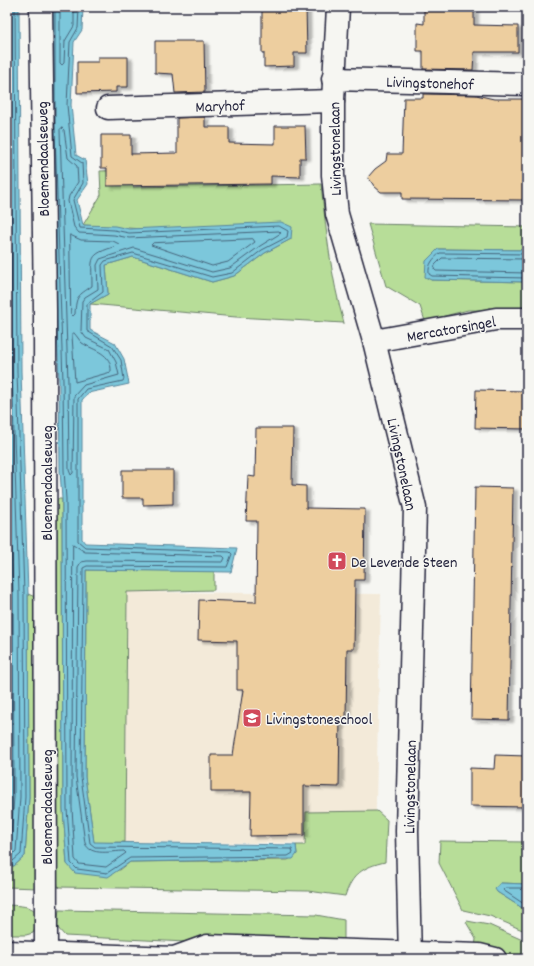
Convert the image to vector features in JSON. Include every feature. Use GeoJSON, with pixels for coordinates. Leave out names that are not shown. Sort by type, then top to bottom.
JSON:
{"type":"FeatureCollection","features":[{"type":"Feature","properties":{"kind":"street","name":"Bloemendaalseweg"},"geometry":{"type":"LineString","coordinates":[[41,7],[45,319],[46,956]]}},
{"type":"Feature","properties":{"kind":"street","name":"Livingstonelaan"},"geometry":{"type":"LineString","coordinates":[[338,7],[333,79],[333,175],[337,214],[374,341],[415,508],[407,831],[410,956]]}},
{"type":"Feature","properties":{"kind":"street","name":"Livingstonehof"},"geometry":{"type":"LineString","coordinates":[[333,79],[527,84]]}},
{"type":"Feature","properties":{"kind":"street","name":"Maryhof"},"geometry":{"type":"LineString","coordinates":[[108,108],[333,101]]}},
{"type":"Feature","properties":{"kind":"street","name":"Mercatorsingel"},"geometry":{"type":"LineString","coordinates":[[374,341],[496,319],[527,319]]}},
{"type":"Feature","properties":{"kind":"street"},"geometry":{"type":"LineString","coordinates":[[7,952],[46,956],[175,958],[207,946],[410,956],[479,955],[495,959]]}},
{"type":"Feature","properties":{"kind":"shaded area","name":"Livingstoneschool"},"geometry":{"type":"Polygon","coordinates":[[[127,592],[381,594],[375,844],[125,842],[127,592]]]}},
{"type":"Feature","properties":{"kind":"green space"},"geometry":{"type":"Polygon","coordinates":[[[132,170],[133,187],[321,184],[332,271],[344,323],[236,317],[90,304],[108,294],[106,265],[133,257],[212,282],[234,276],[265,253],[291,239],[83,225],[101,195],[100,171],[132,170]]]}},
{"type":"Feature","properties":{"kind":"green space"},"geometry":{"type":"Polygon","coordinates":[[[368,224],[527,227],[527,250],[438,249],[431,280],[527,282],[527,311],[468,310],[425,321],[420,306],[386,286],[368,224]]]}},
{"type":"Feature","properties":{"kind":"green space"},"geometry":{"type":"Polygon","coordinates":[[[57,499],[62,499],[63,809],[67,864],[120,870],[130,862],[288,860],[297,854],[296,845],[305,845],[306,812],[377,811],[387,820],[385,862],[370,866],[359,873],[351,882],[345,896],[308,891],[58,887],[54,852],[55,501],[57,499]]]}},
{"type":"Feature","properties":{"kind":"green space"},"geometry":{"type":"Polygon","coordinates":[[[86,570],[214,571],[214,590],[127,592],[125,842],[94,843],[85,777],[86,570]]]}},
{"type":"Feature","properties":{"kind":"green space"},"geometry":{"type":"Polygon","coordinates":[[[28,594],[35,597],[38,888],[7,887],[7,865],[14,866],[25,856],[29,797],[28,594]]]}},
{"type":"Feature","properties":{"kind":"green space"},"geometry":{"type":"Polygon","coordinates":[[[440,841],[527,842],[527,884],[500,883],[497,892],[527,911],[527,932],[490,916],[463,910],[439,863],[440,841]]]}},
{"type":"Feature","properties":{"kind":"green space"},"geometry":{"type":"Polygon","coordinates":[[[7,905],[28,907],[33,909],[38,917],[33,933],[26,935],[7,935],[7,905]]]}},
{"type":"Feature","properties":{"kind":"green space"},"geometry":{"type":"Polygon","coordinates":[[[59,910],[316,915],[344,920],[344,945],[206,943],[65,936],[57,927],[59,910]]]}},
{"type":"Feature","properties":{"kind":"green space"},"geometry":{"type":"Polygon","coordinates":[[[466,922],[489,925],[527,942],[527,959],[475,948],[476,939],[466,922]]]}},
{"type":"Feature","properties":{"kind":"water"},"geometry":{"type":"Polygon","coordinates":[[[7,7],[19,7],[21,371],[28,594],[29,797],[25,856],[14,866],[7,865],[7,7]]]}},
{"type":"Feature","properties":{"kind":"water"},"geometry":{"type":"Polygon","coordinates":[[[51,7],[83,7],[82,30],[74,42],[71,105],[76,155],[85,160],[88,184],[77,200],[83,225],[115,226],[129,229],[281,222],[292,227],[291,239],[265,253],[234,276],[212,282],[133,257],[106,265],[108,294],[90,304],[90,330],[115,343],[124,359],[129,384],[88,393],[82,400],[82,539],[85,543],[237,548],[231,572],[86,570],[85,777],[94,842],[296,845],[297,854],[293,859],[130,862],[108,877],[75,873],[67,864],[63,809],[62,499],[55,280],[51,7]]]}},
{"type":"Feature","properties":{"kind":"water"},"geometry":{"type":"Polygon","coordinates":[[[438,249],[527,250],[527,282],[431,280],[425,277],[426,261],[438,249]]]}},
{"type":"Feature","properties":{"kind":"water"},"geometry":{"type":"Polygon","coordinates":[[[500,883],[527,884],[527,911],[497,892],[495,889],[500,883]]]}},
{"type":"Feature","properties":{"kind":"building"},"geometry":{"type":"Polygon","coordinates":[[[262,7],[306,7],[307,53],[294,53],[294,66],[264,67],[264,53],[262,53],[262,7]]]}},
{"type":"Feature","properties":{"kind":"building"},"geometry":{"type":"Polygon","coordinates":[[[424,7],[461,7],[461,9],[474,9],[474,25],[518,26],[518,52],[474,52],[473,70],[423,69],[423,51],[417,51],[417,23],[424,24],[424,7]]]}},
{"type":"Feature","properties":{"kind":"building"},"geometry":{"type":"Polygon","coordinates":[[[155,41],[204,41],[205,92],[175,93],[173,74],[155,73],[155,41]]]}},
{"type":"Feature","properties":{"kind":"building"},"geometry":{"type":"Polygon","coordinates":[[[98,57],[128,57],[128,87],[116,87],[116,92],[77,93],[77,62],[98,62],[98,57]]]}},
{"type":"Feature","properties":{"kind":"building"},"geometry":{"type":"Polygon","coordinates":[[[423,94],[476,95],[494,99],[527,99],[527,200],[402,199],[402,192],[381,192],[374,186],[368,177],[375,169],[386,161],[387,154],[402,154],[404,98],[423,98],[423,94]]]}},
{"type":"Feature","properties":{"kind":"building"},"geometry":{"type":"Polygon","coordinates":[[[205,117],[205,127],[229,127],[229,143],[275,144],[275,126],[305,126],[306,158],[300,158],[300,177],[271,176],[271,184],[107,186],[107,168],[101,168],[101,135],[131,135],[131,154],[177,153],[177,118],[205,117]]]}},
{"type":"Feature","properties":{"kind":"building"},"geometry":{"type":"Polygon","coordinates":[[[476,390],[527,391],[527,429],[475,428],[476,390]]]}},
{"type":"Feature","properties":{"kind":"building"},"geometry":{"type":"Polygon","coordinates":[[[256,428],[293,428],[292,485],[306,486],[306,508],[365,509],[364,580],[355,580],[354,649],[347,649],[346,718],[340,717],[339,787],[304,786],[304,835],[250,836],[251,792],[211,792],[211,755],[233,755],[243,690],[237,690],[237,641],[198,640],[199,600],[256,602],[257,521],[246,521],[248,476],[255,477],[256,428]]]}},
{"type":"Feature","properties":{"kind":"building"},"geometry":{"type":"Polygon","coordinates":[[[122,470],[173,470],[173,504],[143,505],[143,498],[122,498],[122,470]]]}},
{"type":"Feature","properties":{"kind":"building"},"geometry":{"type":"Polygon","coordinates":[[[475,487],[513,488],[509,720],[471,719],[475,487]]]}},
{"type":"Feature","properties":{"kind":"building"},"geometry":{"type":"Polygon","coordinates":[[[495,755],[527,756],[527,807],[470,806],[470,768],[494,769],[495,755]]]}},
{"type":"Feature","properties":{"kind":"place","name":"De Levende Steen"},"geometry":{"type":"Point","coordinates":[337,561]}},
{"type":"Feature","properties":{"kind":"place","name":"Livingstoneschool"},"geometry":{"type":"Point","coordinates":[252,718]}}]}
